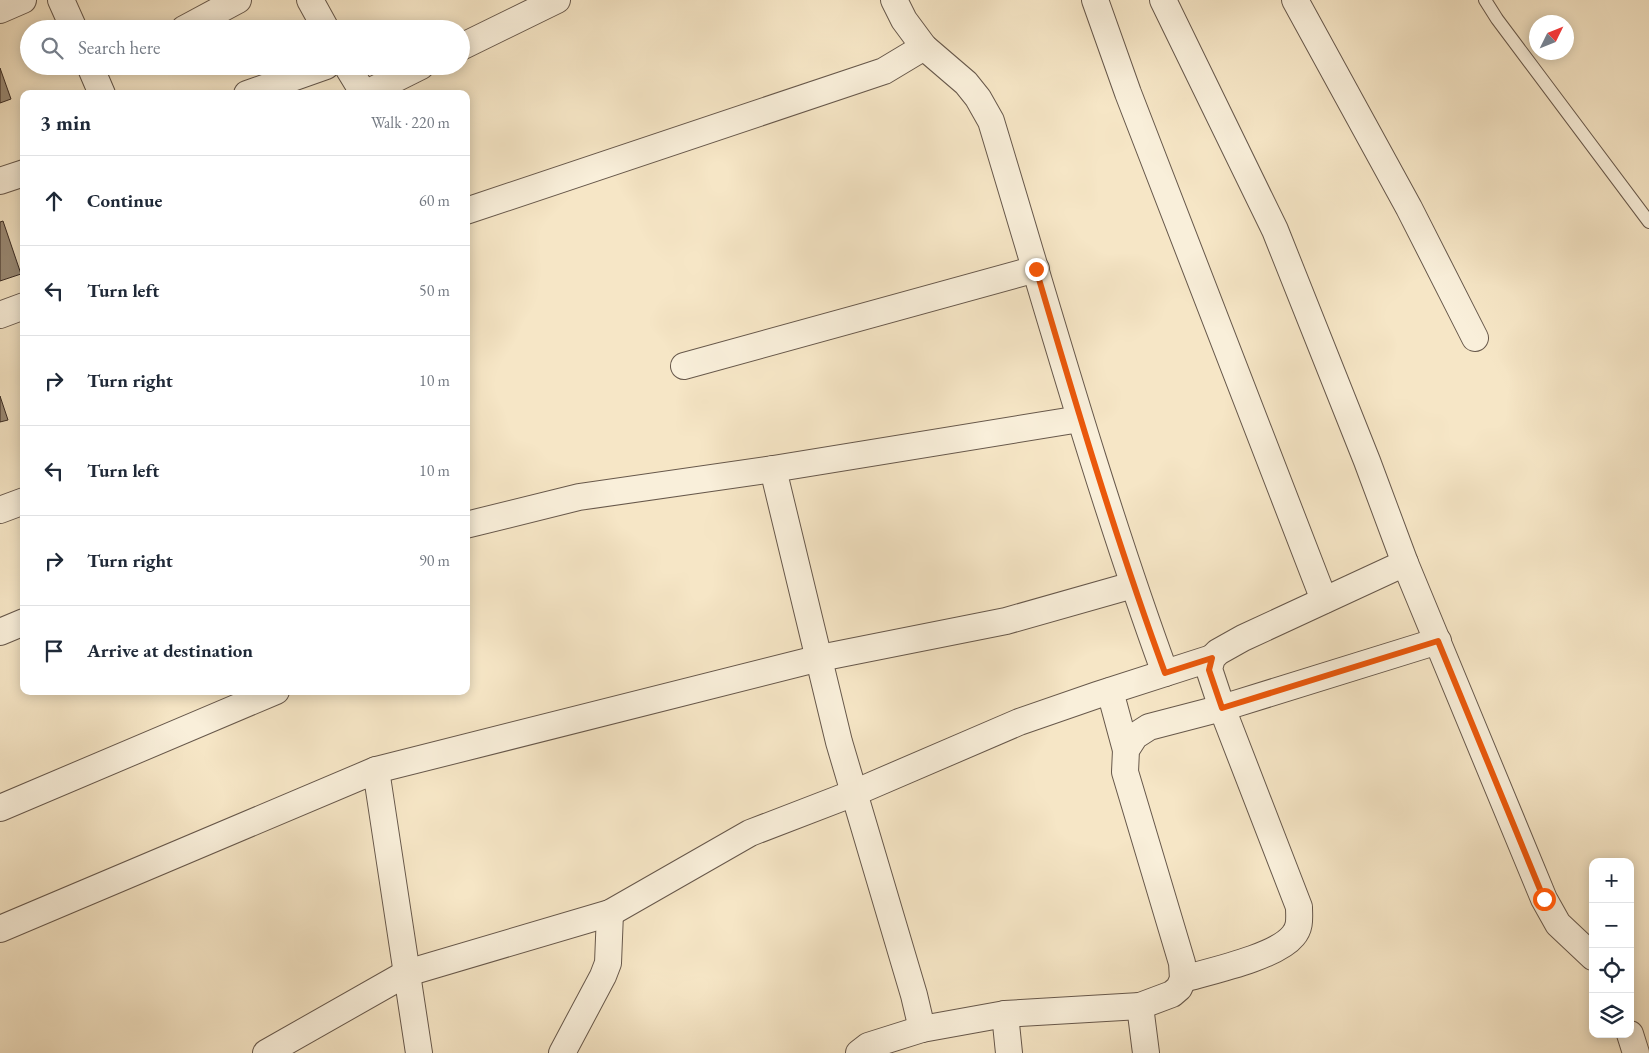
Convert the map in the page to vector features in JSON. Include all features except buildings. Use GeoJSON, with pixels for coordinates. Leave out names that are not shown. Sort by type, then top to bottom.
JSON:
{"type":"FeatureCollection","features":[{"type":"Feature","properties":{"kind":"street"},"geometry":{"type":"LineString","coordinates":[[0,10],[23,0]]}},
{"type":"Feature","properties":{"kind":"street"},"geometry":{"type":"LineString","coordinates":[[61,0],[70,20]]}},
{"type":"Feature","properties":{"kind":"street"},"geometry":{"type":"LineString","coordinates":[[201,20],[238,0]]}},
{"type":"Feature","properties":{"kind":"street"},"geometry":{"type":"LineString","coordinates":[[310,0],[321,20]]}},
{"type":"Feature","properties":{"kind":"street"},"geometry":{"type":"LineString","coordinates":[[470,43],[557,0]]}},
{"type":"Feature","properties":{"kind":"street"},"geometry":{"type":"LineString","coordinates":[[894,0],[904,20],[924,47],[966,83],[985,108],[991,121],[1080,419],[1133,585],[1165,673]]}},
{"type":"Feature","properties":{"kind":"street"},"geometry":{"type":"LineString","coordinates":[[1096,0],[1128,93],[1324,600]]}},
{"type":"Feature","properties":{"kind":"street"},"geometry":{"type":"LineString","coordinates":[[1163,0],[1275,230],[1367,461],[1405,563],[1544,899],[1558,924],[1589,953]]}},
{"type":"Feature","properties":{"kind":"street"},"geometry":{"type":"LineString","coordinates":[[1295,0],[1409,208],[1475,338]]}},
{"type":"Feature","properties":{"kind":"street"},"geometry":{"type":"LineString","coordinates":[[470,209],[884,71],[924,47]]}},
{"type":"Feature","properties":{"kind":"street"},"geometry":{"type":"LineString","coordinates":[[258,90],[301,75]]}},
{"type":"Feature","properties":{"kind":"street"},"geometry":{"type":"LineString","coordinates":[[352,75],[362,90]]}},
{"type":"Feature","properties":{"kind":"street"},"geometry":{"type":"LineString","coordinates":[[372,90],[403,75]]}},
{"type":"Feature","properties":{"kind":"street"},"geometry":{"type":"LineString","coordinates":[[0,182],[20,174]]}},
{"type":"Feature","properties":{"kind":"street"},"geometry":{"type":"LineString","coordinates":[[684,366],[1036,269]]}},
{"type":"Feature","properties":{"kind":"street"},"geometry":{"type":"LineString","coordinates":[[0,315],[20,308]]}},
{"type":"Feature","properties":{"kind":"street"},"geometry":{"type":"LineString","coordinates":[[470,524],[578,497],[773,469],[1080,419]]}},
{"type":"Feature","properties":{"kind":"street"},"geometry":{"type":"LineString","coordinates":[[773,469],[839,742],[914,995],[922,1029]]}},
{"type":"Feature","properties":{"kind":"street"},"geometry":{"type":"LineString","coordinates":[[0,510],[20,502]]}},
{"type":"Feature","properties":{"kind":"street"},"geometry":{"type":"LineString","coordinates":[[266,1053],[407,973],[610,913],[750,833],[854,793],[1020,722],[1212,658],[1218,652],[1243,638],[1405,563]]}},
{"type":"Feature","properties":{"kind":"street"},"geometry":{"type":"LineString","coordinates":[[0,929],[376,770],[820,658],[1006,621],[1133,585]]}},
{"type":"Feature","properties":{"kind":"street"},"geometry":{"type":"LineString","coordinates":[[0,632],[20,624]]}},
{"type":"Feature","properties":{"kind":"street"},"geometry":{"type":"LineString","coordinates":[[1126,750],[1134,736],[1150,727],[1222,708],[1438,641]]}},
{"type":"Feature","properties":{"kind":"street"},"geometry":{"type":"LineString","coordinates":[[1183,979],[1266,954],[1280,947],[1294,935],[1300,922],[1299,907],[1209,670],[1212,658]]}},
{"type":"Feature","properties":{"kind":"street"},"geometry":{"type":"LineString","coordinates":[[858,1053],[868,1046],[922,1029],[1005,1014],[1140,1006],[1172,994],[1179,988],[1183,979],[1182,963],[1125,772],[1126,750],[1110,691]]}},
{"type":"Feature","properties":{"kind":"street"},"geometry":{"type":"LineString","coordinates":[[0,808],[267,695]]}},
{"type":"Feature","properties":{"kind":"street"},"geometry":{"type":"LineString","coordinates":[[376,770],[420,1053]]}},
{"type":"Feature","properties":{"kind":"street"},"geometry":{"type":"LineString","coordinates":[[562,1053],[604,976],[608,963],[610,913]]}},
{"type":"Feature","properties":{"kind":"street"},"geometry":{"type":"LineString","coordinates":[[1140,1006],[1146,1053]]}},
{"type":"Feature","properties":{"kind":"street"},"geometry":{"type":"LineString","coordinates":[[1005,1014],[1009,1053]]}},
{"type":"Feature","properties":{"kind":"street"},"geometry":{"type":"LineString","coordinates":[[1631,1038],[1636,1053]]}},
{"type":"Feature","properties":{"kind":"lane"},"geometry":{"type":"LineString","coordinates":[[1485,0],[1502,26],[1649,222]]}},
{"type":"Feature","properties":{"kind":"route"},"geometry":{"type":"LineString","coordinates":[[1036,269],[1080,419],[1133,585],[1165,673],[1212,658],[1209,670],[1222,708],[1438,641],[1544,899]]}}]}
